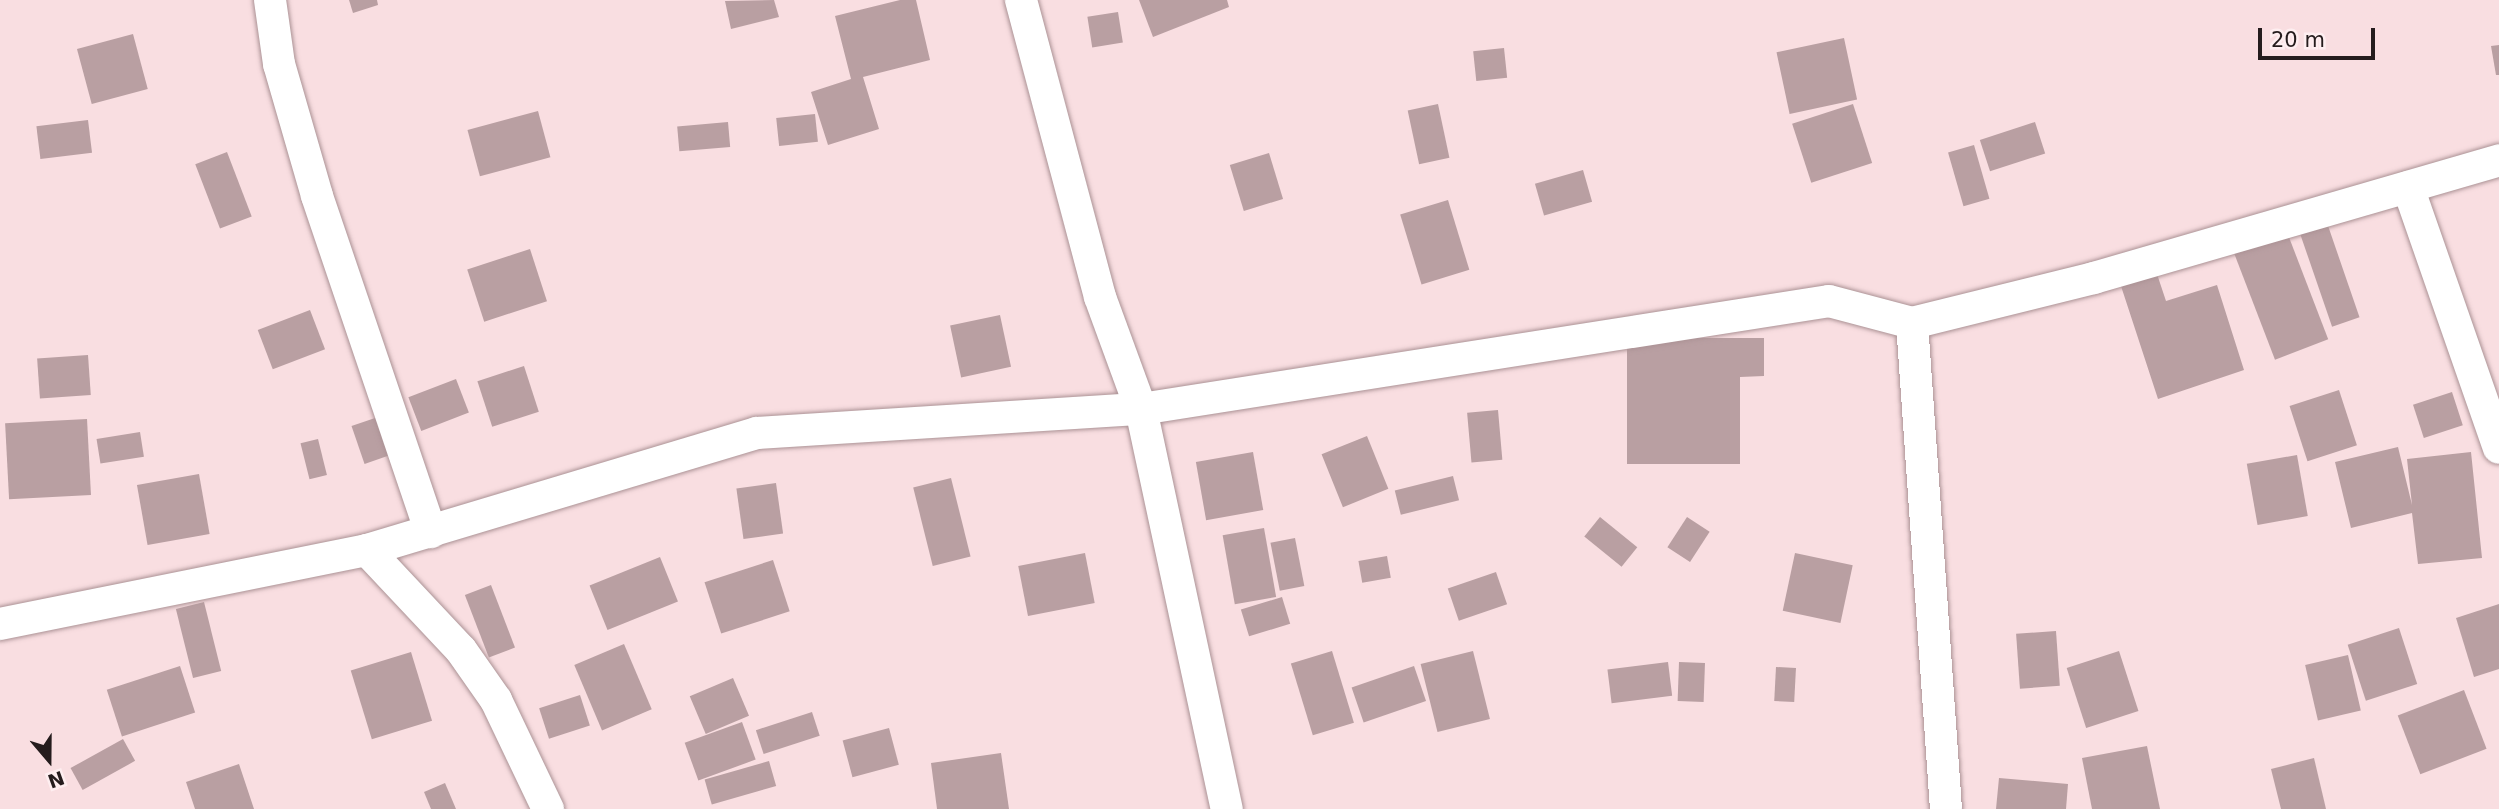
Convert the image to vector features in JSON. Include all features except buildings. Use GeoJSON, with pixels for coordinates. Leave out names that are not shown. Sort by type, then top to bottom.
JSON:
{"type":"FeatureCollection","features":[{"type":"Feature","properties":{"kind":"street"},"geometry":{"type":"LineString","coordinates":[[270,0],[279,64],[317,196],[431,532]]}},
{"type":"Feature","properties":{"kind":"street"},"geometry":{"type":"LineString","coordinates":[[1021,0],[1100,298],[1141,409],[1227,809]]}},
{"type":"Feature","properties":{"kind":"street"},"geometry":{"type":"LineString","coordinates":[[1,622],[367,550],[757,433],[1141,409],[1829,301],[1912,323],[2499,160]]}},
{"type":"Feature","properties":{"kind":"street"},"geometry":{"type":"LineString","coordinates":[[2408,187],[2499,448]]}},
{"type":"Feature","properties":{"kind":"street"},"geometry":{"type":"LineString","coordinates":[[1912,323],[1946,809]]}},
{"type":"Feature","properties":{"kind":"street"},"geometry":{"type":"LineString","coordinates":[[367,550],[461,650],[496,700],[548,809]]}}]}
